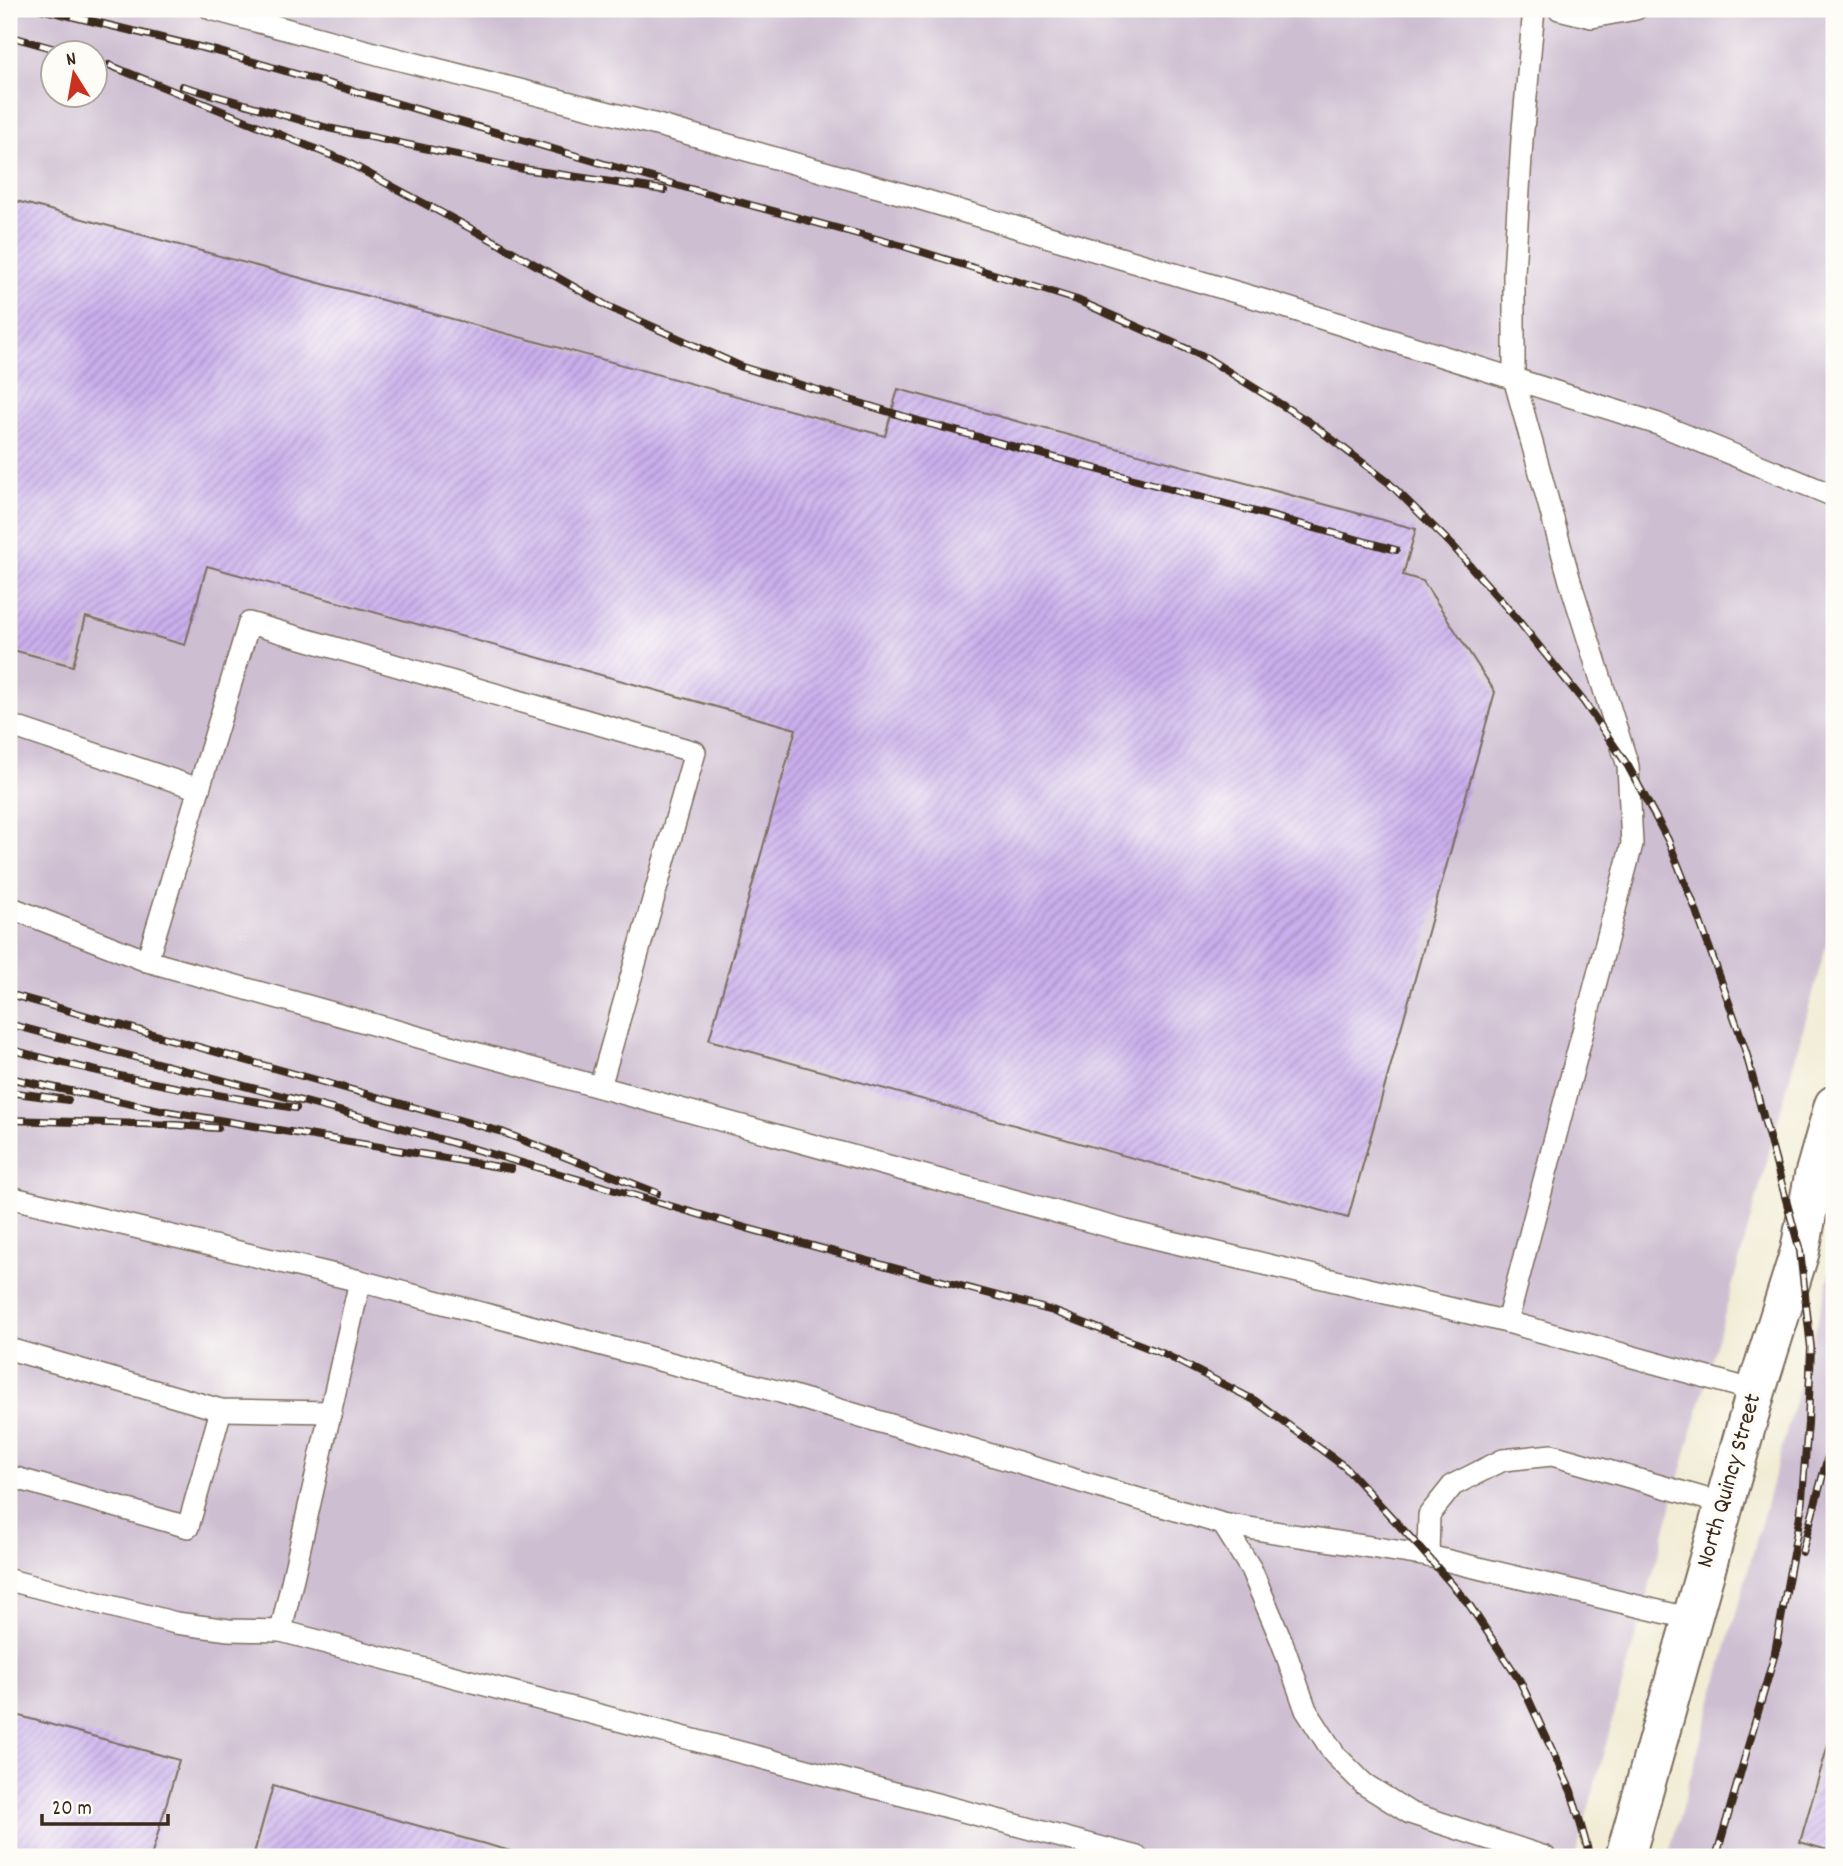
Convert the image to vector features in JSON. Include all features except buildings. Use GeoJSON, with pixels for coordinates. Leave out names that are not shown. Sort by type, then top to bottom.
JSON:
{"type":"FeatureCollection","features":[{"type":"Feature","properties":{"kind":"street","name":"North Quincy Street"},"geometry":{"type":"LineString","coordinates":[[1625,1857],[1756,1391],[1800,1251],[1816,1168],[1834,1105]]}},
{"type":"Feature","properties":{"kind":"lane"},"geometry":{"type":"LineString","coordinates":[[211,9],[904,194],[1266,301],[1658,424],[1834,496]]}},
{"type":"Feature","properties":{"kind":"lane"},"geometry":{"type":"LineString","coordinates":[[1507,1322],[1632,844],[1628,766],[1570,581],[1514,378],[1514,273],[1534,9]]}},
{"type":"Feature","properties":{"kind":"lane"},"geometry":{"type":"LineString","coordinates":[[1559,9],[1592,17],[1636,9]]}},
{"type":"Feature","properties":{"kind":"lane"},"geometry":{"type":"LineString","coordinates":[[147,961],[249,623],[695,752],[600,1087]]}},
{"type":"Feature","properties":{"kind":"lane"},"geometry":{"type":"LineString","coordinates":[[9,725],[199,789]]}},
{"type":"Feature","properties":{"kind":"lane"},"geometry":{"type":"LineString","coordinates":[[9,907],[147,961],[600,1087],[1126,1231],[1507,1322],[1756,1391]]}},
{"type":"Feature","properties":{"kind":"lane"},"geometry":{"type":"LineString","coordinates":[[9,1197],[360,1281],[780,1392],[1223,1524],[1427,1556],[1692,1619]]}},
{"type":"Feature","properties":{"kind":"lane"},"geometry":{"type":"LineString","coordinates":[[281,1631],[360,1281]]}},
{"type":"Feature","properties":{"kind":"lane"},"geometry":{"type":"LineString","coordinates":[[9,1349],[221,1410],[331,1412]]}},
{"type":"Feature","properties":{"kind":"lane"},"geometry":{"type":"LineString","coordinates":[[9,1476],[188,1527],[221,1410]]}},
{"type":"Feature","properties":{"kind":"lane"},"geometry":{"type":"LineString","coordinates":[[1427,1556],[1429,1515],[1453,1485],[1503,1460],[1552,1455],[1724,1504]]}},
{"type":"Feature","properties":{"kind":"lane"},"geometry":{"type":"LineString","coordinates":[[1223,1524],[1251,1569],[1282,1642],[1306,1710],[1335,1755],[1364,1784],[1410,1813],[1545,1857]]}},
{"type":"Feature","properties":{"kind":"lane"},"geometry":{"type":"LineString","coordinates":[[9,1580],[177,1623],[229,1630],[281,1631],[1137,1857]]}},
{"type":"Feature","properties":{"kind":"shaded area"},"geometry":{"type":"Polygon","coordinates":[[[9,9],[1834,9],[1834,917],[1575,1857],[9,1857],[9,9]]]}},
{"type":"Feature","properties":{"kind":"shaded area"},"geometry":{"type":"Polygon","coordinates":[[[1834,1260],[1834,1857],[1668,1857],[1687,1790],[1834,1260]]]}},
{"type":"Feature","properties":{"kind":"railway"},"geometry":{"type":"LineString","coordinates":[[41,9],[220,52],[687,188],[903,246],[1077,300],[1205,357],[1309,422],[1388,482],[1452,545],[1517,619],[1584,702],[1628,766],[1668,840],[1694,905],[1750,1065]]}},
{"type":"Feature","properties":{"kind":"railway"},"geometry":{"type":"LineString","coordinates":[[9,36],[38,44]]}},
{"type":"Feature","properties":{"kind":"railway"},"geometry":{"type":"LineString","coordinates":[[109,65],[345,161],[494,241],[609,307],[742,367],[919,421],[1396,550]]}},
{"type":"Feature","properties":{"kind":"railway"},"geometry":{"type":"LineString","coordinates":[[182,86],[328,128],[524,169],[664,190]]}},
{"type":"Feature","properties":{"kind":"railway"},"geometry":{"type":"LineString","coordinates":[[9,994],[502,1132],[657,1193]]}},
{"type":"Feature","properties":{"kind":"railway"},"geometry":{"type":"LineString","coordinates":[[9,1024],[381,1122],[746,1228],[1053,1311],[1164,1354],[1254,1400],[1345,1467],[1468,1603],[1520,1681],[1571,1791],[1590,1857]]}},
{"type":"Feature","properties":{"kind":"railway"},"geometry":{"type":"LineString","coordinates":[[9,1049],[152,1083],[296,1108]]}},
{"type":"Feature","properties":{"kind":"railway"},"geometry":{"type":"LineString","coordinates":[[1747,1057],[1800,1251],[1811,1348],[1801,1510],[1775,1652]]}},
{"type":"Feature","properties":{"kind":"railway"},"geometry":{"type":"LineString","coordinates":[[9,1078],[165,1111],[511,1169]]}},
{"type":"Feature","properties":{"kind":"railway"},"geometry":{"type":"LineString","coordinates":[[9,1092],[68,1100]]}},
{"type":"Feature","properties":{"kind":"railway"},"geometry":{"type":"LineString","coordinates":[[9,1120],[218,1128]]}},
{"type":"Feature","properties":{"kind":"railway"},"geometry":{"type":"LineString","coordinates":[[1802,1552],[1834,1434]]}},
{"type":"Feature","properties":{"kind":"railway"},"geometry":{"type":"LineString","coordinates":[[1716,1857],[1778,1643]]}}]}
